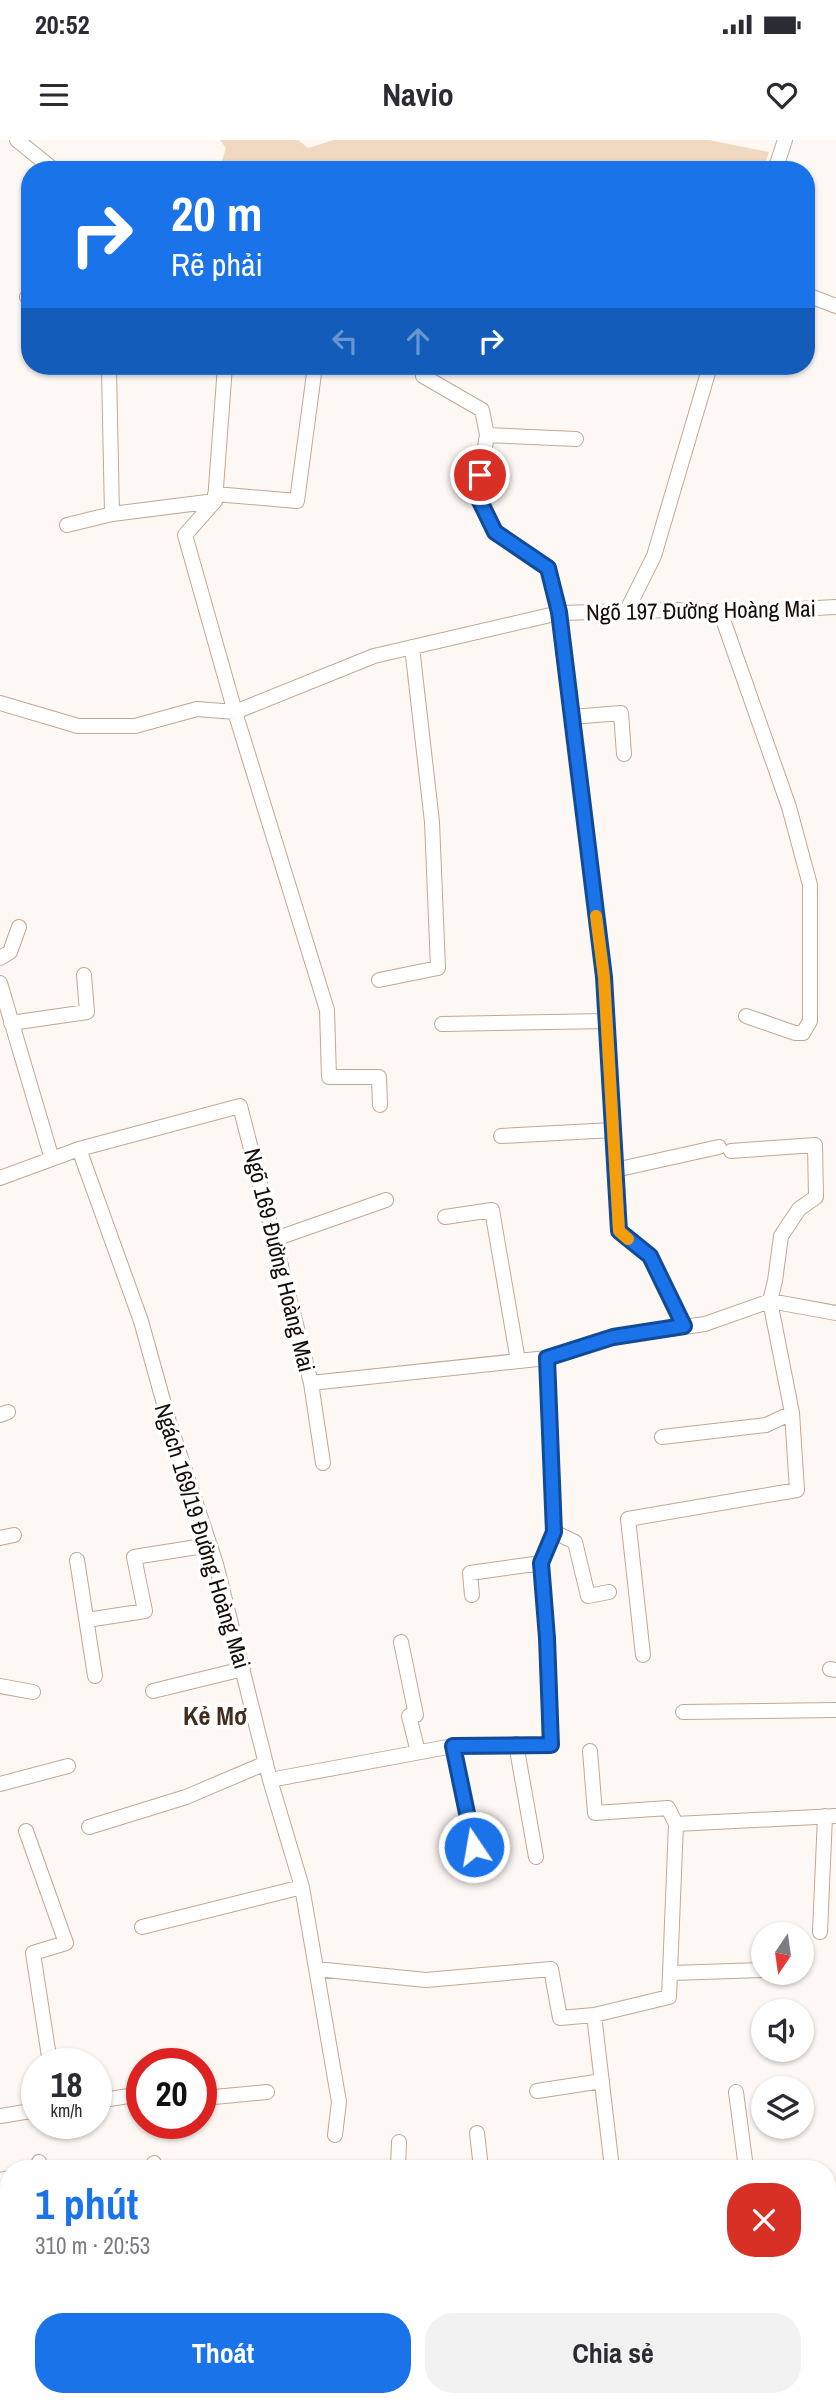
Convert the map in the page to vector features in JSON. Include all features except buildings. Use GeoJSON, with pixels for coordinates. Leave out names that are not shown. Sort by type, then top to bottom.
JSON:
{"type":"FeatureCollection","features":[{"type":"Feature","properties":{"kind":"lane"},"geometry":{"type":"LineString","coordinates":[[17,140],[43,161]]}},
{"type":"Feature","properties":{"kind":"lane"},"geometry":{"type":"LineString","coordinates":[[778,161],[785,140]]}},
{"type":"Feature","properties":{"kind":"lane"},"geometry":{"type":"LineString","coordinates":[[815,298],[836,306]]}},
{"type":"Feature","properties":{"kind":"lane"},"geometry":{"type":"LineString","coordinates":[[109,375],[112,514]]}},
{"type":"Feature","properties":{"kind":"lane"},"geometry":{"type":"LineString","coordinates":[[224,375],[215,497],[185,535],[235,712],[327,1010],[329,1077],[379,1077],[380,1105]]}},
{"type":"Feature","properties":{"kind":"lane"},"geometry":{"type":"LineString","coordinates":[[67,525],[112,514],[215,497],[297,501],[314,375]]}},
{"type":"Feature","properties":{"kind":"lane"},"geometry":{"type":"LineString","coordinates":[[424,375],[482,410],[487,435],[477,495],[495,532],[548,568],[559,612],[604,977],[619,1231],[650,1256],[684,1326]]}},
{"type":"Feature","properties":{"kind":"lane"},"geometry":{"type":"LineString","coordinates":[[626,612],[654,556],[707,375]]}},
{"type":"Feature","properties":{"kind":"lane"},"geometry":{"type":"LineString","coordinates":[[487,435],[576,439]]}},
{"type":"Feature","properties":{"kind":"lane","name":"Ngõ 197 Đường Hoàng Mai"},"geometry":{"type":"LineString","coordinates":[[0,703],[78,726],[135,726],[197,709],[235,712],[374,656],[559,612],[836,607]]}},
{"type":"Feature","properties":{"kind":"lane"},"geometry":{"type":"LineString","coordinates":[[719,611],[789,807],[810,885],[810,1021],[803,1033],[746,1016]]}},
{"type":"Feature","properties":{"kind":"lane"},"geometry":{"type":"LineString","coordinates":[[379,980],[438,968],[432,822],[412,647]]}},
{"type":"Feature","properties":{"kind":"lane"},"geometry":{"type":"LineString","coordinates":[[572,717],[621,713],[624,754]]}},
{"type":"Feature","properties":{"kind":"lane"},"geometry":{"type":"LineString","coordinates":[[0,958],[9,952],[19,927]]}},
{"type":"Feature","properties":{"kind":"lane"},"geometry":{"type":"LineString","coordinates":[[11,1023],[87,1012],[84,975]]}},
{"type":"Feature","properties":{"kind":"lane"},"geometry":{"type":"LineString","coordinates":[[0,983],[3,1003],[52,1159]]}},
{"type":"Feature","properties":{"kind":"lane"},"geometry":{"type":"LineString","coordinates":[[442,1024],[606,1021]]}},
{"type":"Feature","properties":{"kind":"lane","name":"Ngõ 169 Đường Hoàng Mai"},"geometry":{"type":"LineString","coordinates":[[0,1178],[79,1149],[240,1106],[311,1383],[547,1358],[613,1337],[705,1324],[770,1301],[836,1313]]}},
{"type":"Feature","properties":{"kind":"lane"},"geometry":{"type":"LineString","coordinates":[[501,1136],[613,1130]]}},
{"type":"Feature","properties":{"kind":"lane"},"geometry":{"type":"LineString","coordinates":[[615,1170],[725,1149],[815,1145],[816,1197],[799,1209],[781,1236],[770,1301],[792,1413],[797,1490],[628,1520],[643,1655]]}},
{"type":"Feature","properties":{"kind":"lane","name":"Ngách 169/19 Đường Hoàng Mai"},"geometry":{"type":"LineString","coordinates":[[79,1149],[141,1321],[169,1422],[210,1545],[270,1780],[302,1887],[339,2102],[335,2135]]}},
{"type":"Feature","properties":{"kind":"lane"},"geometry":{"type":"LineString","coordinates":[[275,1239],[386,1200]]}},
{"type":"Feature","properties":{"kind":"lane"},"geometry":{"type":"LineString","coordinates":[[444,1217],[492,1210],[518,1361]]}},
{"type":"Feature","properties":{"kind":"lane"},"geometry":{"type":"LineString","coordinates":[[270,1780],[453,1746],[551,1745],[541,1563],[554,1532],[547,1358]]}},
{"type":"Feature","properties":{"kind":"lane"},"geometry":{"type":"LineString","coordinates":[[311,1383],[323,1463]]}},
{"type":"Feature","properties":{"kind":"lane"},"geometry":{"type":"LineString","coordinates":[[662,1437],[766,1425],[792,1413]]}},
{"type":"Feature","properties":{"kind":"lane"},"geometry":{"type":"LineString","coordinates":[[554,1532],[575,1542],[588,1596],[609,1592]]}},
{"type":"Feature","properties":{"kind":"lane"},"geometry":{"type":"LineString","coordinates":[[87,1620],[145,1611],[134,1557],[210,1545]]}},
{"type":"Feature","properties":{"kind":"lane"},"geometry":{"type":"LineString","coordinates":[[77,1560],[95,1676]]}},
{"type":"Feature","properties":{"kind":"lane"},"geometry":{"type":"LineString","coordinates":[[472,1595],[470,1573],[541,1563]]}},
{"type":"Feature","properties":{"kind":"lane"},"geometry":{"type":"LineString","coordinates":[[401,1642],[416,1715],[409,1716],[418,1752]]}},
{"type":"Feature","properties":{"kind":"lane"},"geometry":{"type":"LineString","coordinates":[[153,1691],[243,1669]]}},
{"type":"Feature","properties":{"kind":"lane"},"geometry":{"type":"LineString","coordinates":[[0,1686],[33,1692]]}},
{"type":"Feature","properties":{"kind":"lane"},"geometry":{"type":"LineString","coordinates":[[683,1712],[836,1710]]}},
{"type":"Feature","properties":{"kind":"lane"},"geometry":{"type":"LineString","coordinates":[[516,1744],[536,1857]]}},
{"type":"Feature","properties":{"kind":"lane"},"geometry":{"type":"LineString","coordinates":[[453,1746],[479,1872]]}},
{"type":"Feature","properties":{"kind":"lane"},"geometry":{"type":"LineString","coordinates":[[316,1969],[426,1980],[551,1969],[560,2018],[594,2015],[669,1997],[676,1824],[668,1808],[595,1813],[590,1751]]}},
{"type":"Feature","properties":{"kind":"lane"},"geometry":{"type":"LineString","coordinates":[[89,1827],[186,1797],[267,1763]]}},
{"type":"Feature","properties":{"kind":"lane"},"geometry":{"type":"LineString","coordinates":[[0,1784],[68,1766]]}},
{"type":"Feature","properties":{"kind":"lane"},"geometry":{"type":"LineString","coordinates":[[676,1824],[831,1816],[820,1933]]}},
{"type":"Feature","properties":{"kind":"lane"},"geometry":{"type":"LineString","coordinates":[[26,1831],[66,1943],[33,1953],[48,2048]]}},
{"type":"Feature","properties":{"kind":"lane"},"geometry":{"type":"LineString","coordinates":[[142,1927],[302,1887]]}},
{"type":"Feature","properties":{"kind":"lane"},"geometry":{"type":"LineString","coordinates":[[671,1973],[751,1970]]}},
{"type":"Feature","properties":{"kind":"lane"},"geometry":{"type":"LineString","coordinates":[[594,2015],[611,2160]]}},
{"type":"Feature","properties":{"kind":"lane"},"geometry":{"type":"LineString","coordinates":[[537,2091],[602,2081]]}},
{"type":"Feature","properties":{"kind":"lane"},"geometry":{"type":"LineString","coordinates":[[217,2097],[267,2092]]}},
{"type":"Feature","properties":{"kind":"lane"},"geometry":{"type":"LineString","coordinates":[[736,2092],[745,2160]]}},
{"type":"Feature","properties":{"kind":"lane"},"geometry":{"type":"LineString","coordinates":[[0,2116],[21,2113]]}},
{"type":"Feature","properties":{"kind":"lane"},"geometry":{"type":"LineString","coordinates":[[477,2133],[480,2160]]}},
{"type":"Feature","properties":{"kind":"lane"},"geometry":{"type":"LineString","coordinates":[[398,2160],[399,2142]]}},
{"type":"Feature","properties":{"kind":"shaded area"},"geometry":{"type":"Polygon","coordinates":[[[220,140],[298,140],[308,148],[334,140],[708,140],[769,152],[766,161],[222,161],[226,148],[220,140]]]}},
{"type":"Feature","properties":{"kind":"slow traffic"},"geometry":{"type":"LineString","coordinates":[[596,916],[604,977],[619,1231],[628,1239]]}},
{"type":"Feature","properties":{"kind":"district","name":"Kẻ Mơ"},"geometry":{"type":"Point","coordinates":[215,1715]}},
{"type":"Feature","properties":{"kind":"route"},"geometry":{"type":"LineString","coordinates":[[474,1847],[453,1746],[551,1745],[541,1563],[554,1532],[547,1358],[613,1337],[684,1326],[650,1256],[619,1231],[604,977],[559,612],[548,568],[495,532],[477,495],[480,475]]}}]}
